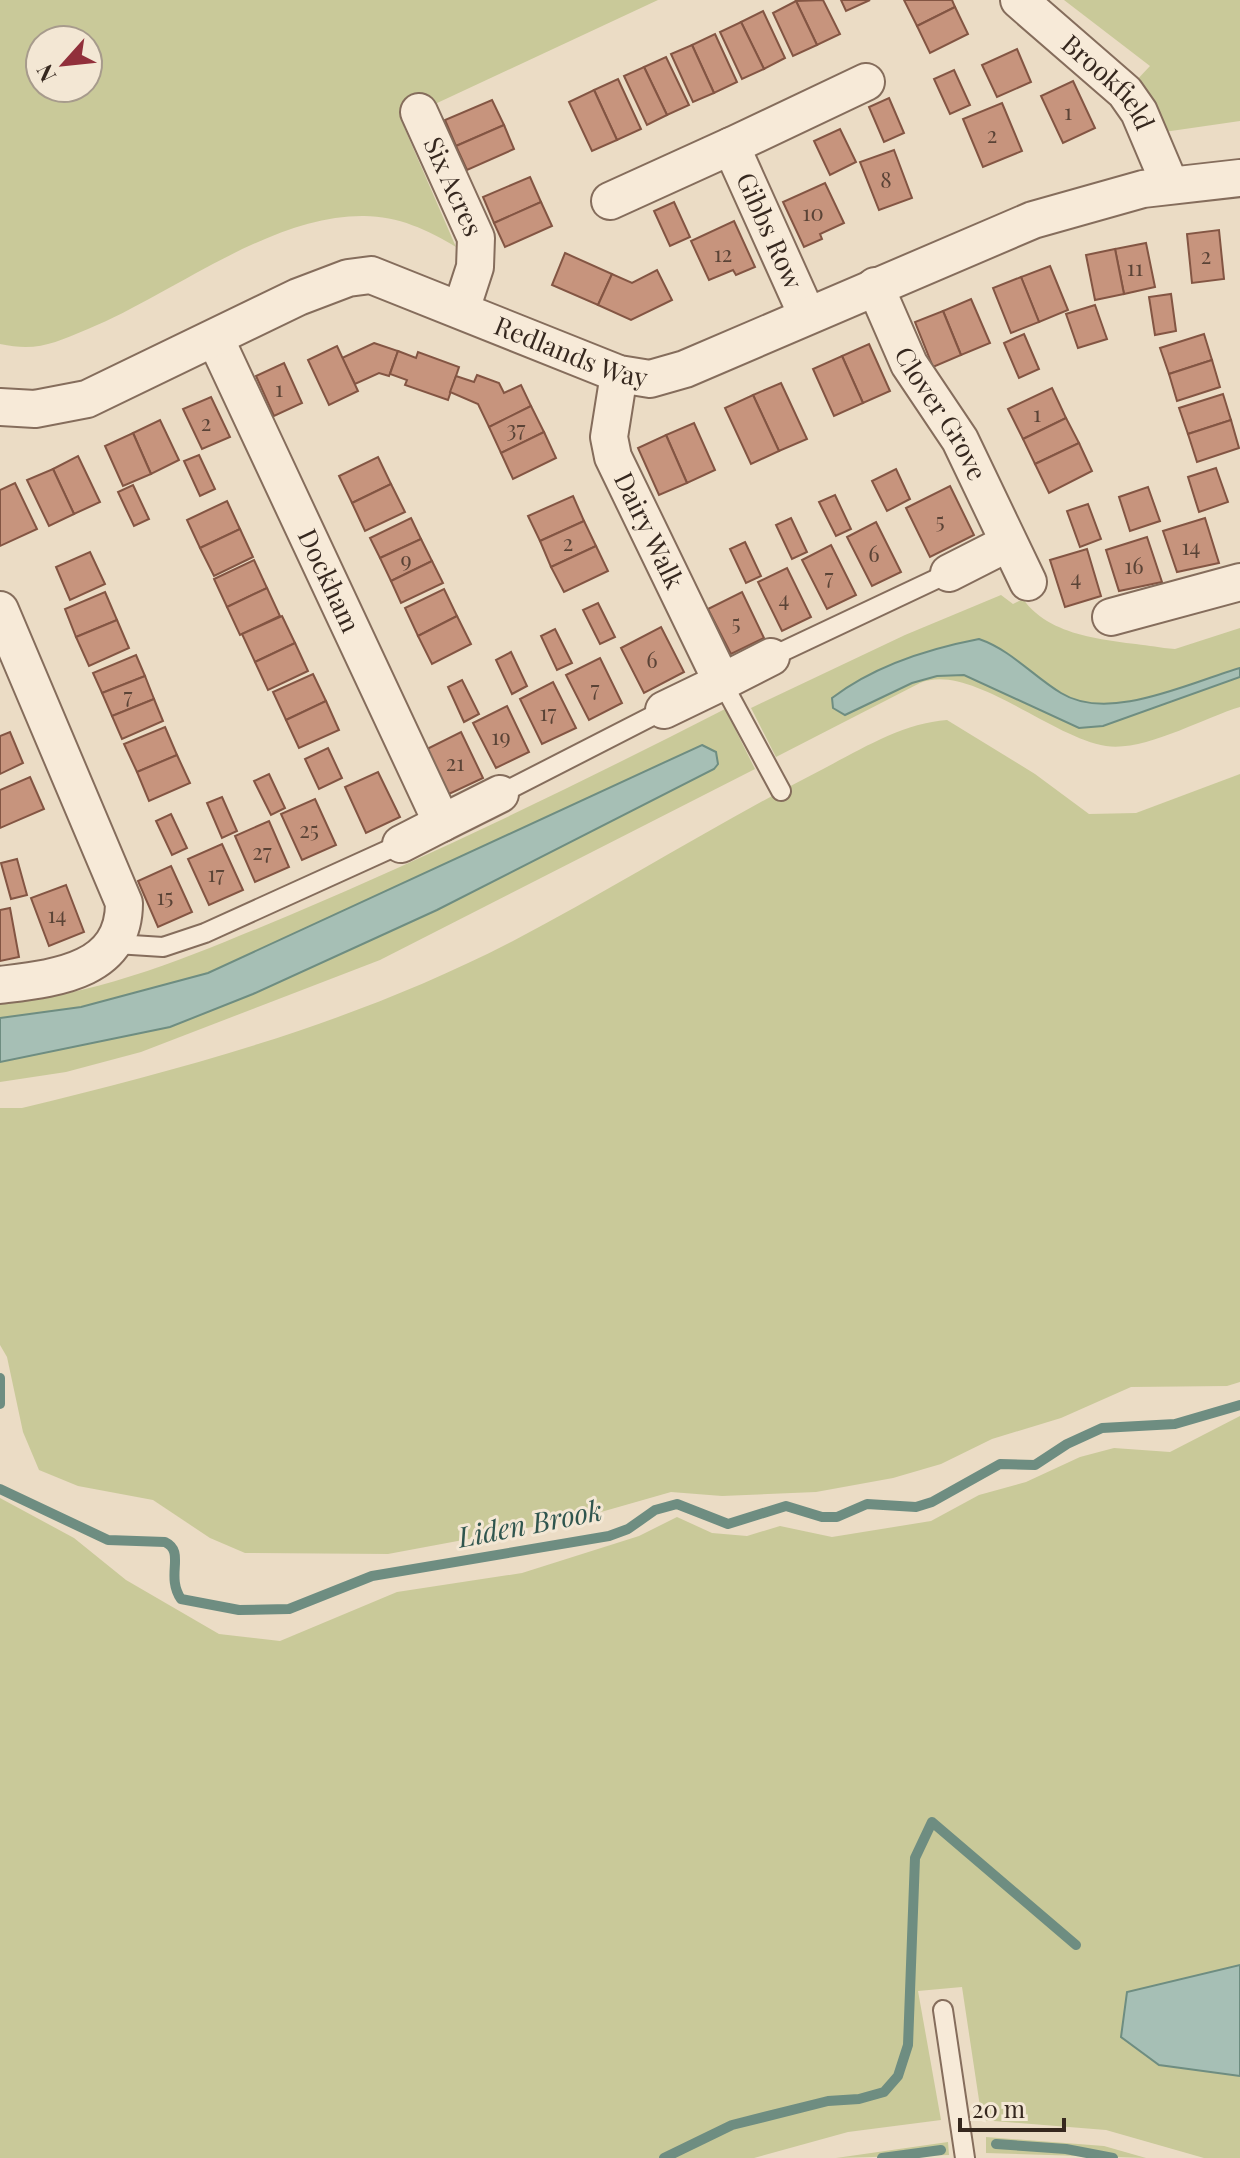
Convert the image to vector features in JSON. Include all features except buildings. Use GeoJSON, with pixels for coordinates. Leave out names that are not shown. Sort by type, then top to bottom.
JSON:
{"type":"FeatureCollection","features":[{"type":"Feature","properties":{"kind":"street","name":"Brookfield"},"geometry":{"type":"LineString","coordinates":[[1019,0],[1125,92],[1139,112],[1170,185]]}},
{"type":"Feature","properties":{"kind":"street","name":"Gibbs Row"},"geometry":{"type":"LineString","coordinates":[[610,201],[866,82]]}},
{"type":"Feature","properties":{"kind":"street","name":"Six Acres"},"geometry":{"type":"LineString","coordinates":[[419,112],[476,238],[475,267],[461,310]]}},
{"type":"Feature","properties":{"kind":"street","name":"Gibbs Row"},"geometry":{"type":"LineString","coordinates":[[731,146],[807,315]]}},
{"type":"Feature","properties":{"kind":"street","name":"Redlands Way"},"geometry":{"type":"LineString","coordinates":[[0,407],[35,409],[87,399],[348,278],[371,275],[619,374],[650,379],[667,375],[1033,220],[1085,203],[1170,185],[1240,178]]}},
{"type":"Feature","properties":{"kind":"street","name":"Clover Grove"},"geometry":{"type":"LineString","coordinates":[[875,286],[909,364],[960,440],[1028,582]]}},
{"type":"Feature","properties":{"kind":"street","name":"Dockham"},"geometry":{"type":"LineString","coordinates":[[215,338],[442,823]]}},
{"type":"Feature","properties":{"kind":"street","name":"Dairy Walk"},"geometry":{"type":"LineString","coordinates":[[619,374],[610,417],[609,437],[613,457],[722,682]]}},
{"type":"Feature","properties":{"kind":"street"},"geometry":{"type":"LineString","coordinates":[[949,573],[1008,543]]}},
{"type":"Feature","properties":{"kind":"street"},"geometry":{"type":"LineString","coordinates":[[1111,617],[1240,582]]}},
{"type":"Feature","properties":{"kind":"street"},"geometry":{"type":"LineString","coordinates":[[0,610],[124,903],[124,926],[116,944],[94,962],[66,973],[0,985]]}},
{"type":"Feature","properties":{"kind":"street"},"geometry":{"type":"LineString","coordinates":[[664,710],[771,657]]}},
{"type":"Feature","properties":{"kind":"street"},"geometry":{"type":"LineString","coordinates":[[401,844],[500,794]]}},
{"type":"Feature","properties":{"kind":"lane"},"geometry":{"type":"LineString","coordinates":[[771,657],[949,573]]}},
{"type":"Feature","properties":{"kind":"lane"},"geometry":{"type":"LineString","coordinates":[[722,682],[781,791]]}},
{"type":"Feature","properties":{"kind":"lane"},"geometry":{"type":"LineString","coordinates":[[500,794],[664,710]]}},
{"type":"Feature","properties":{"kind":"lane"},"geometry":{"type":"LineString","coordinates":[[116,944],[163,947],[262,908],[401,844]]}},
{"type":"Feature","properties":{"kind":"lane"},"geometry":{"type":"LineString","coordinates":[[943,2010],[965,2158]]}},
{"type":"Feature","properties":{"kind":"green space"},"geometry":{"type":"Polygon","coordinates":[[[0,0],[658,0],[435,104],[409,111],[404,127],[456,247],[424,230],[389,218],[364,216],[329,219],[293,228],[258,242],[88,329],[45,345],[0,344],[0,0]]]}},
{"type":"Feature","properties":{"kind":"green space"},"geometry":{"type":"Polygon","coordinates":[[[1064,0],[1240,0],[1240,121],[1164,132],[1135,82],[1150,66],[1064,0]]]}},
{"type":"Feature","properties":{"kind":"green space"},"geometry":{"type":"Polygon","coordinates":[[[1001,595],[1013,604],[1023,599],[1036,613],[1068,631],[1126,643],[1175,649],[1240,628],[1240,707],[1138,744],[1106,746],[1060,729],[986,691],[940,679],[920,683],[776,757],[751,708],[905,635],[1001,595]]]}},
{"type":"Feature","properties":{"kind":"green space"},"geometry":{"type":"Polygon","coordinates":[[[725,709],[755,769],[380,960],[141,1052],[66,1072],[0,1082],[0,1003],[75,992],[148,971],[220,944],[455,842],[725,709]]]}},
{"type":"Feature","properties":{"kind":"green space"},"geometry":{"type":"Polygon","coordinates":[[[947,720],[1035,774],[1089,814],[1136,813],[1240,774],[1240,1382],[1227,1386],[1131,1387],[1061,1418],[992,1439],[941,1464],[893,1478],[816,1492],[722,1496],[671,1492],[580,1518],[388,1554],[245,1553],[210,1538],[153,1500],[78,1486],[39,1470],[23,1432],[7,1357],[0,1345],[0,1108],[22,1108],[149,1076],[272,1040],[393,996],[513,941],[869,745],[915,726],[947,720]]]}},
{"type":"Feature","properties":{"kind":"green space"},"geometry":{"type":"Polygon","coordinates":[[[1240,1416],[1240,2158],[1204,2158],[1106,2130],[982,2120],[962,1987],[918,1991],[941,2120],[848,2132],[754,2158],[0,2158],[0,1498],[74,1538],[126,1580],[219,1634],[280,1641],[397,1592],[522,1573],[639,1536],[677,1517],[712,1533],[747,1536],[780,1526],[832,1537],[931,1521],[979,1495],[1026,1482],[1080,1457],[1114,1448],[1170,1452],[1240,1416]]]}},
{"type":"Feature","properties":{"kind":"green space"},"geometry":{"type":"Polygon","coordinates":[[[986,2137],[1104,2146],[1146,2158],[986,2153],[986,2137]]]}},
{"type":"Feature","properties":{"kind":"green space"},"geometry":{"type":"Polygon","coordinates":[[[948,2142],[949,2155],[836,2158],[948,2142]]]}},
{"type":"Feature","properties":{"kind":"shaded area"},"geometry":{"type":"Polygon","coordinates":[[[979,639],[1012,656],[1061,693],[1080,701],[1102,704],[1126,702],[1240,668],[1240,677],[1103,726],[1079,728],[964,675],[937,676],[912,683],[845,715],[833,708],[832,698],[883,668],[940,648],[979,639]]]}},
{"type":"Feature","properties":{"kind":"shaded area"},"geometry":{"type":"Polygon","coordinates":[[[702,745],[716,752],[718,764],[714,769],[437,910],[253,994],[170,1027],[0,1062],[0,1018],[81,1007],[208,973],[702,745]]]}},
{"type":"Feature","properties":{"kind":"shaded area"},"geometry":{"type":"Polygon","coordinates":[[[1240,1965],[1240,2076],[1159,2065],[1121,2037],[1127,1992],[1240,1965]]]}},
{"type":"Feature","properties":{"kind":"waterway","name":"Liden Brook"},"geometry":{"type":"LineString","coordinates":[[0,1378],[0,1404]]}},
{"type":"Feature","properties":{"kind":"waterway","name":"Liden Brook"},"geometry":{"type":"LineString","coordinates":[[0,1489],[108,1540],[165,1542],[174,1552],[175,1581],[181,1599],[239,1610],[289,1609],[372,1576],[609,1536],[628,1529],[655,1510],[677,1504],[728,1524],[786,1506],[822,1517],[837,1517],[867,1504],[916,1507],[932,1502],[1000,1464],[1035,1465],[1067,1444],[1102,1428],[1175,1424],[1240,1405]]}},
{"type":"Feature","properties":{"kind":"waterway"},"geometry":{"type":"LineString","coordinates":[[664,2158],[732,2125],[828,2101],[859,2099],[884,2092],[898,2076],[908,2045],[915,1858],[932,1822],[1076,1945]]}},
{"type":"Feature","properties":{"kind":"waterway"},"geometry":{"type":"LineString","coordinates":[[996,2144],[1066,2149],[1113,2158]]}},
{"type":"Feature","properties":{"kind":"waterway"},"geometry":{"type":"LineString","coordinates":[[882,2158],[941,2150]]}}]}
